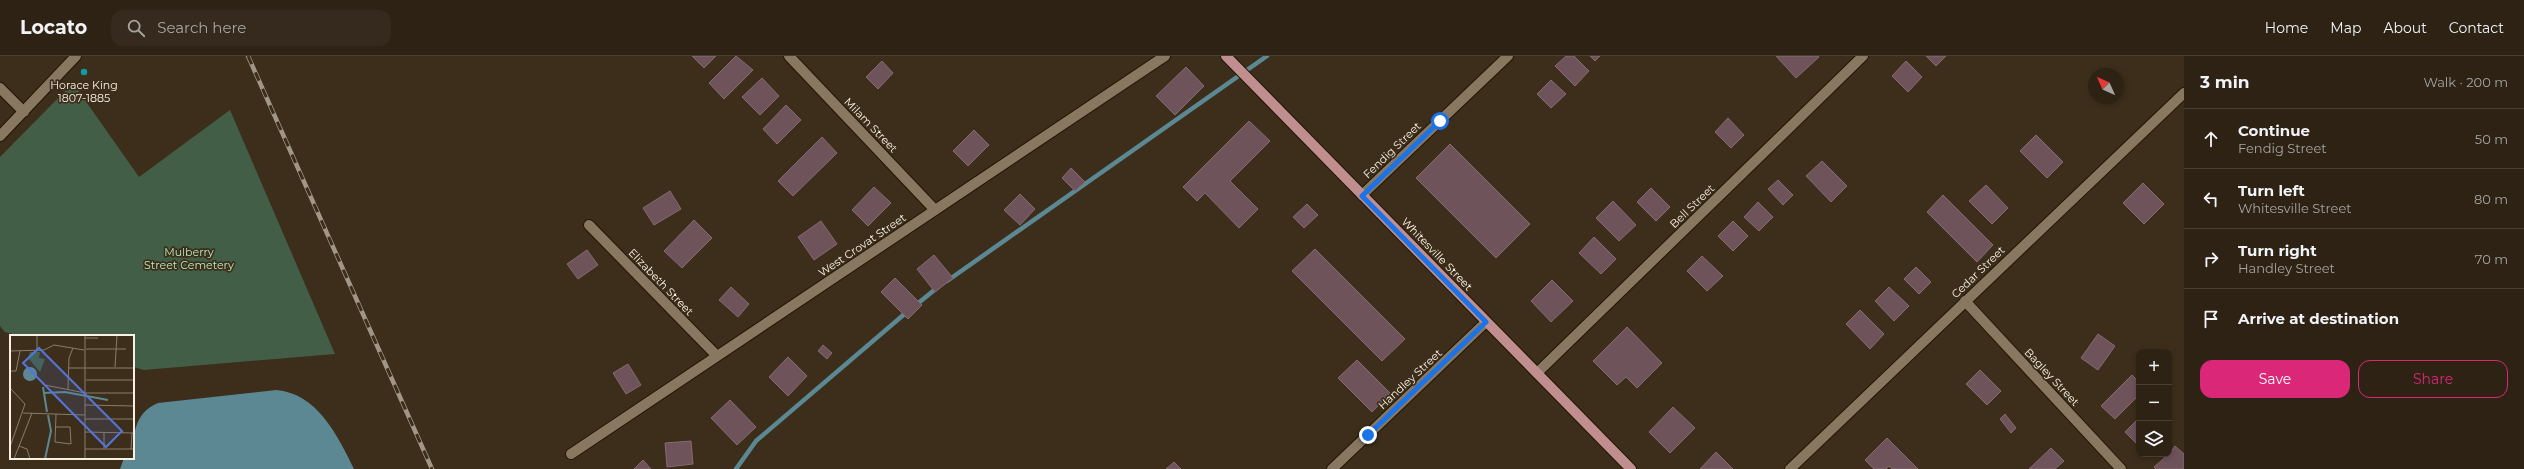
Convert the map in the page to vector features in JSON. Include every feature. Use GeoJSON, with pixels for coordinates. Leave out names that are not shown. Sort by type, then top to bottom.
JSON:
{"type":"FeatureCollection","features":[{"type":"Feature","properties":{"kind":"main road","name":"Whitesville Street"},"geometry":{"type":"LineString","coordinates":[[1226,56],[1631,469]]}},
{"type":"Feature","properties":{"kind":"street"},"geometry":{"type":"LineString","coordinates":[[0,136],[76,56]]}},
{"type":"Feature","properties":{"kind":"street","name":"Milam Street"},"geometry":{"type":"LineString","coordinates":[[789,56],[935,210]]}},
{"type":"Feature","properties":{"kind":"street","name":"West Crovat Street"},"geometry":{"type":"LineString","coordinates":[[571,454],[1166,56]]}},
{"type":"Feature","properties":{"kind":"street","name":"Fendig Street"},"geometry":{"type":"LineString","coordinates":[[1362,196],[1508,56]]}},
{"type":"Feature","properties":{"kind":"street","name":"Bell Street"},"geometry":{"type":"LineString","coordinates":[[1537,372],[1863,56]]}},
{"type":"Feature","properties":{"kind":"street"},"geometry":{"type":"LineString","coordinates":[[0,88],[24,112]]}},
{"type":"Feature","properties":{"kind":"street","name":"Cedar Street"},"geometry":{"type":"LineString","coordinates":[[1790,469],[2184,93]]}},
{"type":"Feature","properties":{"kind":"street","name":"Elizabeth Street"},"geometry":{"type":"LineString","coordinates":[[589,225],[717,356]]}},
{"type":"Feature","properties":{"kind":"street","name":"Bagley Street"},"geometry":{"type":"LineString","coordinates":[[1965,301],[2121,469]]}},
{"type":"Feature","properties":{"kind":"street","name":"Handley Street"},"geometry":{"type":"LineString","coordinates":[[1332,469],[1486,322]]}},
{"type":"Feature","properties":{"kind":"green space","name":"Mulberry Street Cemetery"},"geometry":{"type":"Polygon","coordinates":[[[73,83],[139,177],[230,110],[335,354],[144,370],[134,367],[134,335],[16,335],[5,332],[0,326],[0,157],[73,83]]]}},
{"type":"Feature","properties":{"kind":"water"},"geometry":{"type":"Polygon","coordinates":[[[276,390],[290,393],[303,399],[324,418],[341,443],[354,469],[120,469],[124,459],[134,459],[136,426],[140,419],[150,407],[158,403],[276,390]]]}},
{"type":"Feature","properties":{"kind":"building"},"geometry":{"type":"Polygon","coordinates":[[[692,56],[716,56],[704,68],[692,56]]]}},
{"type":"Feature","properties":{"kind":"building"},"geometry":{"type":"Polygon","coordinates":[[[736,56],[753,70],[724,99],[709,83],[736,56]]]}},
{"type":"Feature","properties":{"kind":"building"},"geometry":{"type":"Polygon","coordinates":[[[1566,56],[1574,56],[1589,71],[1575,86],[1555,66],[1566,56]]]}},
{"type":"Feature","properties":{"kind":"building"},"geometry":{"type":"Polygon","coordinates":[[[1590,56],[1600,56],[1595,61],[1590,56]]]}},
{"type":"Feature","properties":{"kind":"building"},"geometry":{"type":"Polygon","coordinates":[[[1776,56],[1818,56],[1819,57],[1796,78],[1776,56]]]}},
{"type":"Feature","properties":{"kind":"building"},"geometry":{"type":"Polygon","coordinates":[[[1926,56],[1946,56],[1936,66],[1926,56]]]}},
{"type":"Feature","properties":{"kind":"building"},"geometry":{"type":"Polygon","coordinates":[[[882,61],[893,73],[878,89],[866,77],[882,61]]]}},
{"type":"Feature","properties":{"kind":"building"},"geometry":{"type":"Polygon","coordinates":[[[1906,61],[1922,77],[1908,92],[1892,76],[1906,61]]]}},
{"type":"Feature","properties":{"kind":"building"},"geometry":{"type":"Polygon","coordinates":[[[1186,67],[1204,86],[1175,115],[1156,96],[1186,67]]]}},
{"type":"Feature","properties":{"kind":"building"},"geometry":{"type":"Polygon","coordinates":[[[762,78],[779,96],[760,115],[742,97],[762,78]]]}},
{"type":"Feature","properties":{"kind":"building"},"geometry":{"type":"Polygon","coordinates":[[[1551,80],[1566,94],[1551,108],[1537,94],[1551,80]]]}},
{"type":"Feature","properties":{"kind":"building"},"geometry":{"type":"Polygon","coordinates":[[[786,105],[801,120],[777,144],[763,129],[786,105]]]}},
{"type":"Feature","properties":{"kind":"building"},"geometry":{"type":"Polygon","coordinates":[[[1728,118],[1744,135],[1731,148],[1715,132],[1728,118]]]}},
{"type":"Feature","properties":{"kind":"building"},"geometry":{"type":"Polygon","coordinates":[[[1249,121],[1270,141],[1230,181],[1258,209],[1239,228],[1205,193],[1197,201],[1183,187],[1249,121]]]}},
{"type":"Feature","properties":{"kind":"building"},"geometry":{"type":"Polygon","coordinates":[[[974,130],[989,145],[968,166],[953,151],[974,130]]]}},
{"type":"Feature","properties":{"kind":"building"},"geometry":{"type":"Polygon","coordinates":[[[2036,135],[2063,162],[2047,178],[2020,151],[2036,135]]]}},
{"type":"Feature","properties":{"kind":"building"},"geometry":{"type":"Polygon","coordinates":[[[822,137],[837,153],[793,196],[778,181],[822,137]]]}},
{"type":"Feature","properties":{"kind":"building"},"geometry":{"type":"Polygon","coordinates":[[[1450,144],[1530,224],[1496,258],[1416,178],[1450,144]]]}},
{"type":"Feature","properties":{"kind":"building"},"geometry":{"type":"Polygon","coordinates":[[[1822,161],[1847,186],[1831,202],[1806,176],[1822,161]]]}},
{"type":"Feature","properties":{"kind":"building"},"geometry":{"type":"Polygon","coordinates":[[[1071,168],[1085,182],[1075,191],[1062,178],[1071,168]]]}},
{"type":"Feature","properties":{"kind":"building"},"geometry":{"type":"Polygon","coordinates":[[[1778,180],[1793,195],[1783,205],[1768,189],[1778,180]]]}},
{"type":"Feature","properties":{"kind":"building"},"geometry":{"type":"Polygon","coordinates":[[[2143,183],[2164,204],[2144,224],[2123,203],[2143,183]]]}},
{"type":"Feature","properties":{"kind":"building"},"geometry":{"type":"Polygon","coordinates":[[[1986,185],[2008,208],[1992,224],[1969,201],[1986,185]]]}},
{"type":"Feature","properties":{"kind":"building"},"geometry":{"type":"Polygon","coordinates":[[[874,187],[891,203],[868,226],[852,210],[874,187]]]}},
{"type":"Feature","properties":{"kind":"building"},"geometry":{"type":"Polygon","coordinates":[[[1651,188],[1670,207],[1656,221],[1637,202],[1651,188]]]}},
{"type":"Feature","properties":{"kind":"building"},"geometry":{"type":"Polygon","coordinates":[[[670,191],[681,209],[654,225],[643,208],[670,191]]]}},
{"type":"Feature","properties":{"kind":"building"},"geometry":{"type":"Polygon","coordinates":[[[1020,194],[1035,209],[1020,225],[1004,210],[1020,194]]]}},
{"type":"Feature","properties":{"kind":"building"},"geometry":{"type":"Polygon","coordinates":[[[1943,195],[1993,245],[1977,262],[1927,212],[1943,195]]]}},
{"type":"Feature","properties":{"kind":"building"},"geometry":{"type":"Polygon","coordinates":[[[1613,201],[1636,225],[1619,241],[1596,218],[1613,201]]]}},
{"type":"Feature","properties":{"kind":"building"},"geometry":{"type":"Polygon","coordinates":[[[1758,202],[1773,217],[1759,231],[1744,217],[1758,202]]]}},
{"type":"Feature","properties":{"kind":"building"},"geometry":{"type":"Polygon","coordinates":[[[1307,204],[1318,215],[1304,228],[1293,217],[1307,204]]]}},
{"type":"Feature","properties":{"kind":"building"},"geometry":{"type":"Polygon","coordinates":[[[694,220],[712,238],[682,268],[664,251],[694,220]]]}},
{"type":"Feature","properties":{"kind":"building"},"geometry":{"type":"Polygon","coordinates":[[[821,221],[837,244],[814,260],[798,237],[821,221]]]}},
{"type":"Feature","properties":{"kind":"building"},"geometry":{"type":"Polygon","coordinates":[[[1733,221],[1748,236],[1733,251],[1718,236],[1733,221]]]}},
{"type":"Feature","properties":{"kind":"building"},"geometry":{"type":"Polygon","coordinates":[[[1594,237],[1616,259],[1601,274],[1579,253],[1594,237]]]}},
{"type":"Feature","properties":{"kind":"building"},"geometry":{"type":"Polygon","coordinates":[[[1315,249],[1405,339],[1382,361],[1292,271],[1315,249]]]}},
{"type":"Feature","properties":{"kind":"building"},"geometry":{"type":"Polygon","coordinates":[[[587,250],[598,265],[578,279],[567,264],[587,250]]]}},
{"type":"Feature","properties":{"kind":"building"},"geometry":{"type":"Polygon","coordinates":[[[934,255],[953,278],[935,292],[917,269],[934,255]]]}},
{"type":"Feature","properties":{"kind":"building"},"geometry":{"type":"Polygon","coordinates":[[[1702,256],[1723,276],[1707,291],[1687,271],[1702,256]]]}},
{"type":"Feature","properties":{"kind":"building"},"geometry":{"type":"Polygon","coordinates":[[[1916,267],[1931,282],[1919,294],[1904,279],[1916,267]]]}},
{"type":"Feature","properties":{"kind":"building"},"geometry":{"type":"Polygon","coordinates":[[[895,278],[922,305],[908,319],[881,292],[895,278]]]}},
{"type":"Feature","properties":{"kind":"building"},"geometry":{"type":"Polygon","coordinates":[[[1552,280],[1573,301],[1551,322],[1531,301],[1552,280]]]}},
{"type":"Feature","properties":{"kind":"building"},"geometry":{"type":"Polygon","coordinates":[[[731,287],[749,304],[738,317],[719,300],[731,287]]]}},
{"type":"Feature","properties":{"kind":"building"},"geometry":{"type":"Polygon","coordinates":[[[1889,287],[1909,306],[1894,321],[1875,301],[1889,287]]]}},
{"type":"Feature","properties":{"kind":"building"},"geometry":{"type":"Polygon","coordinates":[[[1860,310],[1884,334],[1870,349],[1846,324],[1860,310]]]}},
{"type":"Feature","properties":{"kind":"building"},"geometry":{"type":"Polygon","coordinates":[[[1627,327],[1662,363],[1637,388],[1626,377],[1617,385],[1593,361],[1627,327]]]}},
{"type":"Feature","properties":{"kind":"building"},"geometry":{"type":"Polygon","coordinates":[[[2098,334],[2115,346],[2098,370],[2081,358],[2098,334]]]}},
{"type":"Feature","properties":{"kind":"building"},"geometry":{"type":"Polygon","coordinates":[[[823,345],[832,353],[827,359],[818,351],[823,345]]]}},
{"type":"Feature","properties":{"kind":"building"},"geometry":{"type":"Polygon","coordinates":[[[788,357],[807,376],[788,396],[769,377],[788,357]]]}},
{"type":"Feature","properties":{"kind":"building"},"geometry":{"type":"Polygon","coordinates":[[[1357,360],[1390,393],[1372,412],[1338,378],[1357,360]]]}},
{"type":"Feature","properties":{"kind":"building"},"geometry":{"type":"Polygon","coordinates":[[[628,364],[641,385],[626,394],[613,373],[628,364]]]}},
{"type":"Feature","properties":{"kind":"building"},"geometry":{"type":"Polygon","coordinates":[[[1980,370],[2001,391],[1987,405],[1966,384],[1980,370]]]}},
{"type":"Feature","properties":{"kind":"building"},"geometry":{"type":"Polygon","coordinates":[[[2132,375],[2136,379],[2136,398],[2115,419],[2101,406],[2132,375]]]}},
{"type":"Feature","properties":{"kind":"building"},"geometry":{"type":"Polygon","coordinates":[[[730,400],[756,427],[737,445],[711,418],[730,400]]]}},
{"type":"Feature","properties":{"kind":"building"},"geometry":{"type":"Polygon","coordinates":[[[1673,407],[1695,428],[1670,453],[1649,432],[1673,407]]]}},
{"type":"Feature","properties":{"kind":"building"},"geometry":{"type":"Polygon","coordinates":[[[2005,414],[2016,428],[2011,433],[2000,419],[2005,414]]]}},
{"type":"Feature","properties":{"kind":"building"},"geometry":{"type":"Polygon","coordinates":[[[2136,421],[2136,443],[2125,432],[2136,421]]]}},
{"type":"Feature","properties":{"kind":"building"},"geometry":{"type":"Polygon","coordinates":[[[1887,438],[1918,469],[1892,469],[1889,466],[1886,469],[1874,469],[1865,460],[1887,438]]]}},
{"type":"Feature","properties":{"kind":"building"},"geometry":{"type":"Polygon","coordinates":[[[691,441],[693,464],[667,467],[665,443],[691,441]]]}},
{"type":"Feature","properties":{"kind":"building"},"geometry":{"type":"Polygon","coordinates":[[[2175,446],[2184,454],[2184,469],[2156,469],[2154,467],[2166,457],[2172,457],[2172,450],[2175,446]]]}},
{"type":"Feature","properties":{"kind":"building"},"geometry":{"type":"Polygon","coordinates":[[[2051,448],[2064,461],[2055,469],[2029,469],[2051,448]]]}},
{"type":"Feature","properties":{"kind":"building"},"geometry":{"type":"Polygon","coordinates":[[[1716,452],[1733,469],[1700,469],[1716,452]]]}},
{"type":"Feature","properties":{"kind":"building"},"geometry":{"type":"Polygon","coordinates":[[[643,460],[651,469],[634,469],[643,460]]]}},
{"type":"Feature","properties":{"kind":"building"},"geometry":{"type":"Polygon","coordinates":[[[1174,462],[1181,469],[1166,469],[1174,462]]]}},
{"type":"Feature","properties":{"kind":"waterway"},"geometry":{"type":"LineString","coordinates":[[947,281],[1267,56]]}},
{"type":"Feature","properties":{"kind":"waterway"},"geometry":{"type":"LineString","coordinates":[[916,305],[938,287]]}},
{"type":"Feature","properties":{"kind":"waterway"},"geometry":{"type":"LineString","coordinates":[[736,469],[756,441],[908,311]]}},
{"type":"Feature","properties":{"kind":"railway"},"geometry":{"type":"LineString","coordinates":[[248,56],[432,469]]}},
{"type":"Feature","properties":{"kind":"place","name":"Horace King 1807-1885"},"geometry":{"type":"Point","coordinates":[84,72]}},
{"type":"Feature","properties":{"kind":"route"},"geometry":{"type":"LineString","coordinates":[[1368,435],[1486,322],[1362,196],[1440,121]]}}]}
